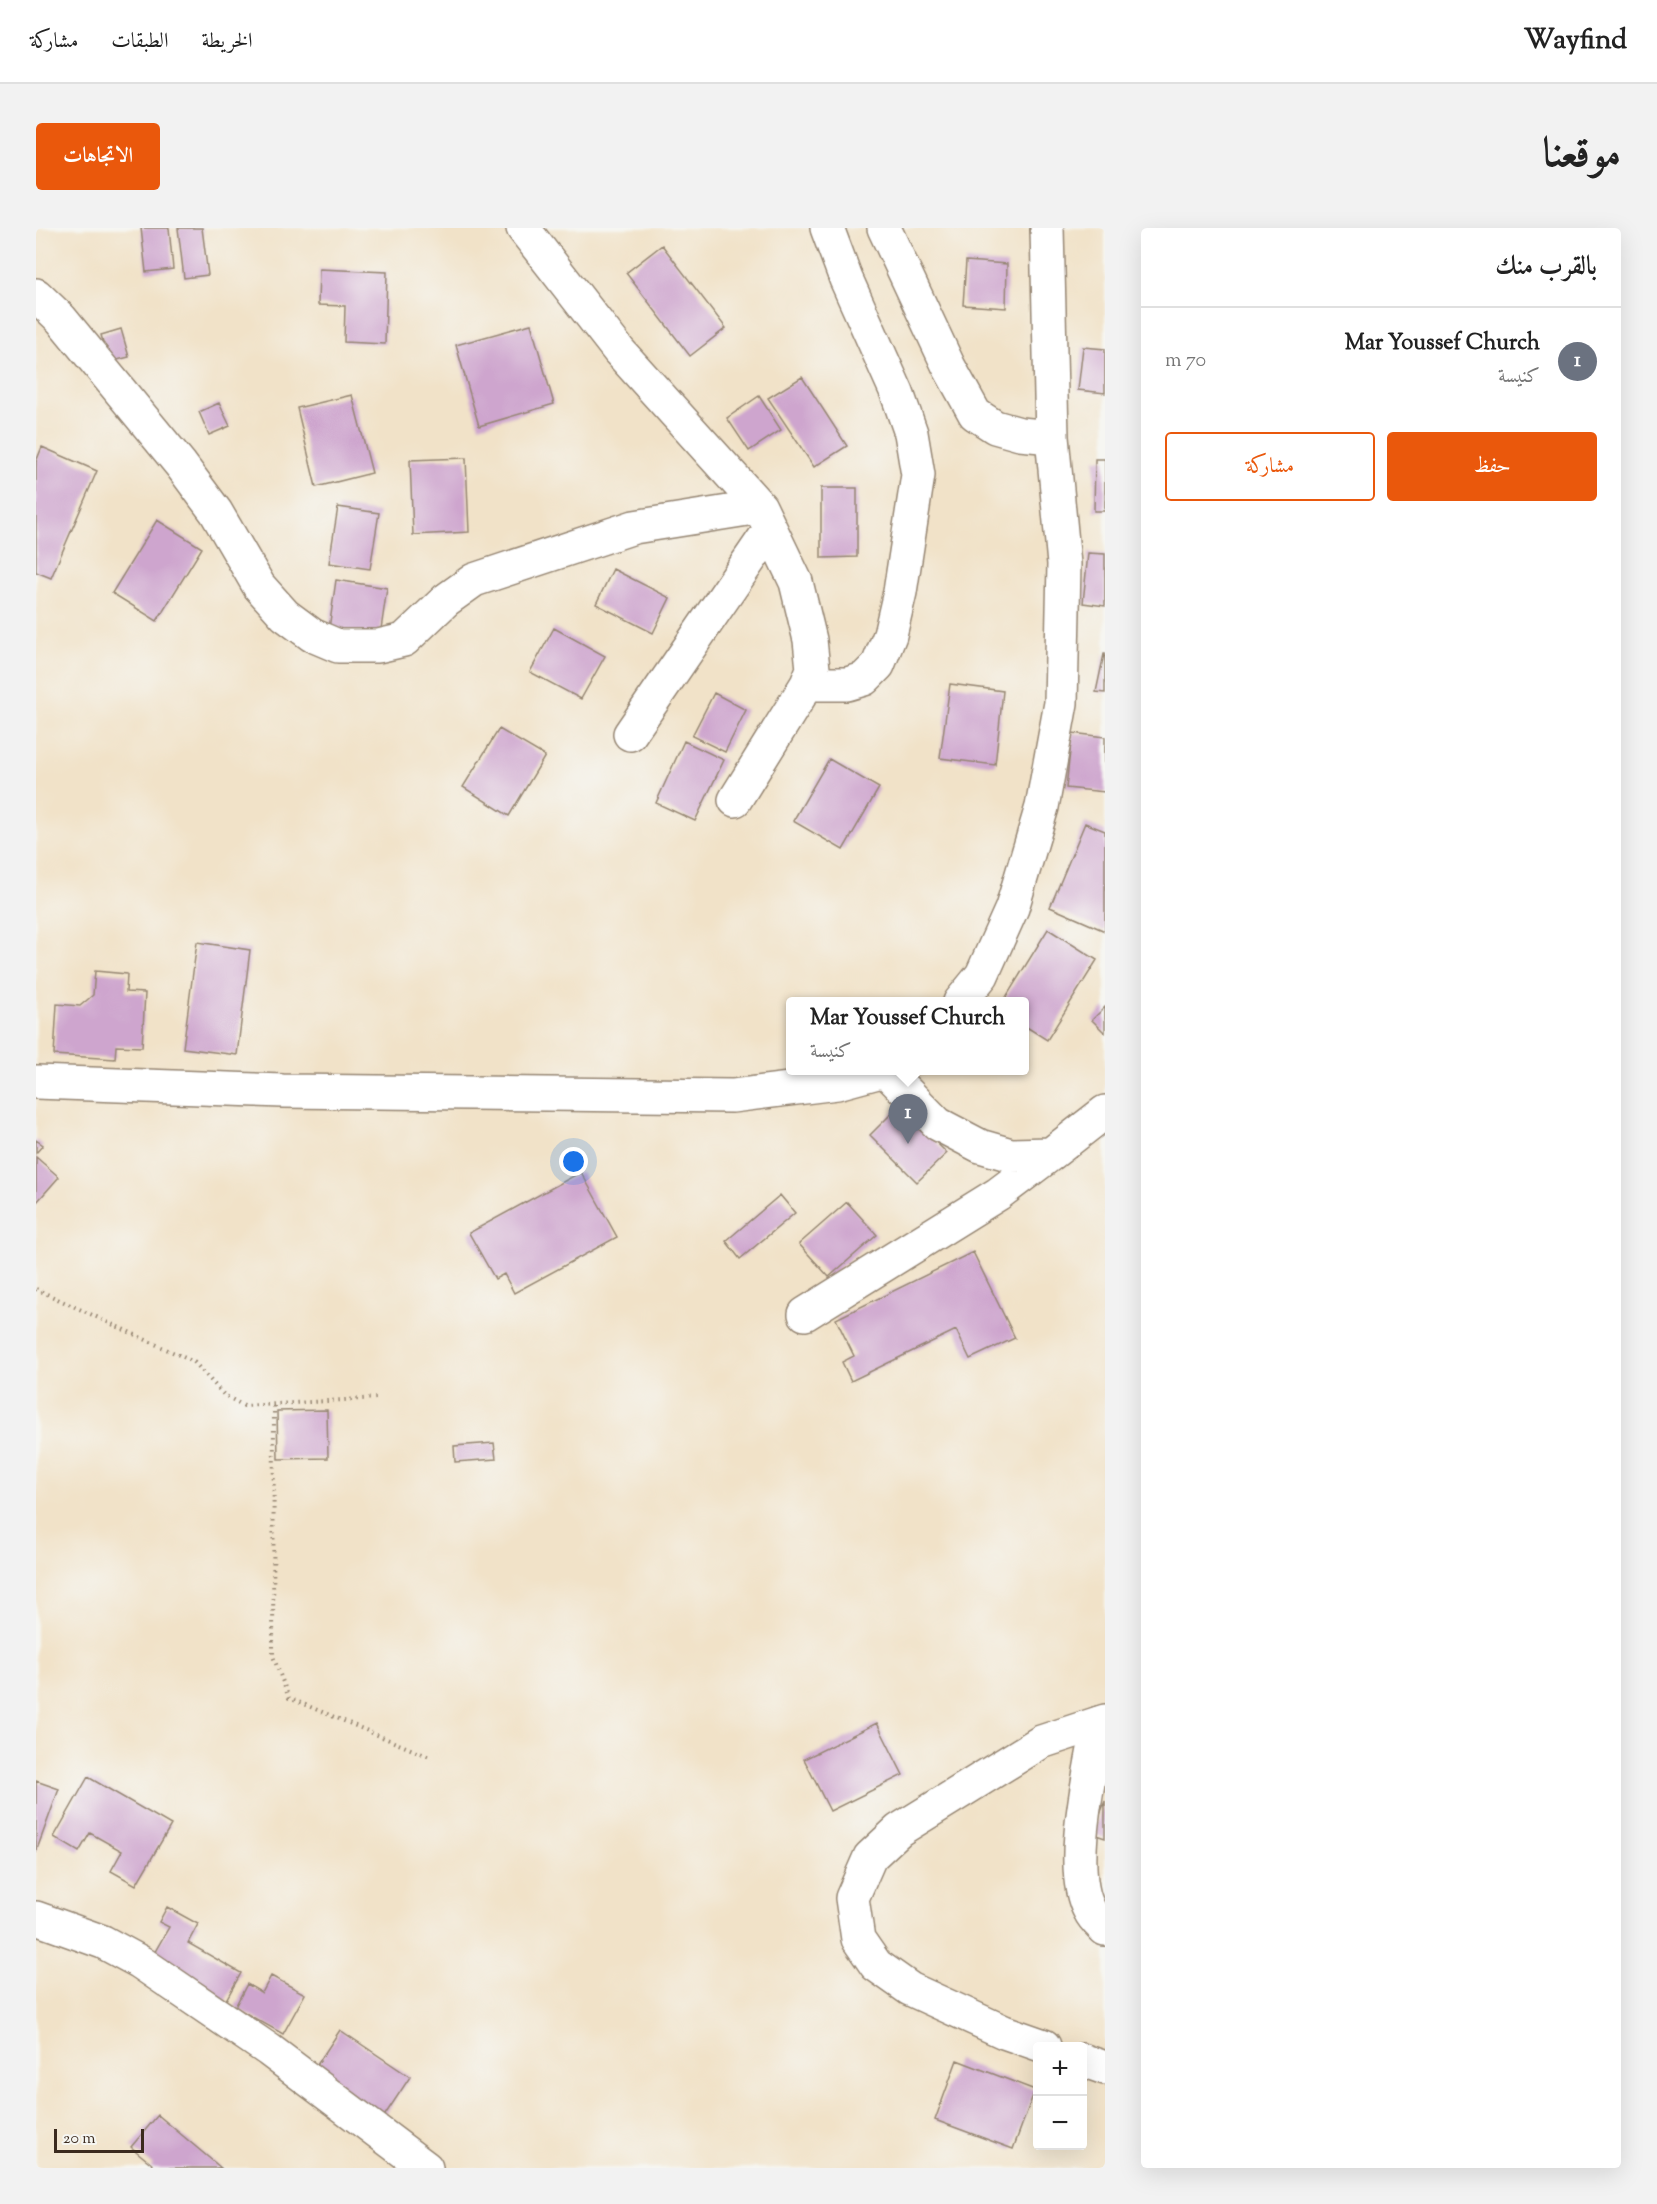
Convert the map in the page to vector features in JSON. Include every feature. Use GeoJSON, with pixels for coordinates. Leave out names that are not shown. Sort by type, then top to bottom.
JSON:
{"type":"FeatureCollection","features":[{"type":"Feature","properties":{"kind":"street"},"geometry":{"type":"LineString","coordinates":[[523,228],[619,351],[765,519],[796,582],[813,669],[807,684],[735,800]]}},
{"type":"Feature","properties":{"kind":"street"},"geometry":{"type":"LineString","coordinates":[[807,684],[847,684],[864,679],[878,664],[890,635],[900,592],[918,475],[911,433],[897,393],[846,279],[827,228]]}},
{"type":"Feature","properties":{"kind":"street"},"geometry":{"type":"LineString","coordinates":[[884,228],[949,367],[975,414],[995,427],[1020,435],[1052,437]]}},
{"type":"Feature","properties":{"kind":"street"},"geometry":{"type":"LineString","coordinates":[[964,997],[982,975],[1012,908],[1042,807],[1061,703],[1064,564],[1052,437],[1047,228]]}},
{"type":"Feature","properties":{"kind":"street"},"geometry":{"type":"LineString","coordinates":[[36,295],[61,319],[181,465],[216,512],[259,586],[285,615],[312,635],[338,646],[378,646],[404,640],[446,600],[474,580],[634,527],[765,519]]}},
{"type":"Feature","properties":{"kind":"street"},"geometry":{"type":"LineString","coordinates":[[630,734],[765,519]]}},
{"type":"Feature","properties":{"kind":"street"},"geometry":{"type":"LineString","coordinates":[[36,1082],[283,1090],[732,1096],[837,1083],[869,1075]]}},
{"type":"Feature","properties":{"kind":"street"},"geometry":{"type":"LineString","coordinates":[[889,1075],[938,1124],[980,1146],[1011,1155],[1051,1154]]}},
{"type":"Feature","properties":{"kind":"street"},"geometry":{"type":"LineString","coordinates":[[805,1314],[998,1194],[1105,1112]]}},
{"type":"Feature","properties":{"kind":"street"},"geometry":{"type":"LineString","coordinates":[[1033,2042],[1004,2032],[910,1989],[876,1965],[858,1939],[852,1898],[870,1857],[899,1830],[1041,1742],[1102,1722],[1084,1812],[1079,1872],[1089,1911],[1105,1929]]}},
{"type":"Feature","properties":{"kind":"street"},"geometry":{"type":"LineString","coordinates":[[36,1918],[103,1942],[140,1962],[269,2050],[426,2168]]}},
{"type":"Feature","properties":{"kind":"street"},"geometry":{"type":"LineString","coordinates":[[1087,2061],[1105,2068]]}},
{"type":"Feature","properties":{"kind":"path"},"geometry":{"type":"LineString","coordinates":[[36,1289],[194,1362],[224,1395],[244,1406],[274,1406],[376,1398]]}},
{"type":"Feature","properties":{"kind":"path"},"geometry":{"type":"LineString","coordinates":[[274,1406],[273,1656],[289,1698],[432,1758]]}},
{"type":"Feature","properties":{"kind":"building"},"geometry":{"type":"Polygon","coordinates":[[[141,228],[169,228],[173,269],[146,272],[141,228]]]}},
{"type":"Feature","properties":{"kind":"building"},"geometry":{"type":"Polygon","coordinates":[[[178,228],[202,228],[208,275],[184,278],[178,228]]]}},
{"type":"Feature","properties":{"kind":"building"},"geometry":{"type":"Polygon","coordinates":[[[662,245],[726,328],[690,356],[626,273],[662,245]]]}},
{"type":"Feature","properties":{"kind":"building"},"geometry":{"type":"Polygon","coordinates":[[[966,261],[1007,264],[1006,308],[963,305],[966,261]]]}},
{"type":"Feature","properties":{"kind":"building"},"geometry":{"type":"Polygon","coordinates":[[[319,269],[387,272],[385,344],[344,342],[345,306],[318,305],[319,269]]]}},
{"type":"Feature","properties":{"kind":"building"},"geometry":{"type":"Polygon","coordinates":[[[531,324],[554,404],[479,426],[456,345],[531,324]]]}},
{"type":"Feature","properties":{"kind":"building"},"geometry":{"type":"Polygon","coordinates":[[[121,329],[129,357],[109,362],[101,335],[121,329]]]}},
{"type":"Feature","properties":{"kind":"building"},"geometry":{"type":"Polygon","coordinates":[[[1083,347],[1105,349],[1105,393],[1078,390],[1083,347]]]}},
{"type":"Feature","properties":{"kind":"building"},"geometry":{"type":"Polygon","coordinates":[[[802,377],[847,446],[814,467],[768,398],[802,377]]]}},
{"type":"Feature","properties":{"kind":"building"},"geometry":{"type":"Polygon","coordinates":[[[352,395],[372,473],[316,487],[297,408],[352,395]]]}},
{"type":"Feature","properties":{"kind":"building"},"geometry":{"type":"Polygon","coordinates":[[[759,396],[781,430],[749,451],[727,418],[759,396]]]}},
{"type":"Feature","properties":{"kind":"building"},"geometry":{"type":"Polygon","coordinates":[[[219,403],[230,426],[209,435],[199,412],[219,403]]]}},
{"type":"Feature","properties":{"kind":"building"},"geometry":{"type":"Polygon","coordinates":[[[42,447],[97,471],[51,578],[36,572],[36,462],[42,447]]]}},
{"type":"Feature","properties":{"kind":"building"},"geometry":{"type":"Polygon","coordinates":[[[466,458],[469,532],[413,535],[410,460],[466,458]]]}},
{"type":"Feature","properties":{"kind":"building"},"geometry":{"type":"Polygon","coordinates":[[[1095,459],[1105,459],[1105,511],[1094,511],[1095,459]]]}},
{"type":"Feature","properties":{"kind":"building"},"geometry":{"type":"Polygon","coordinates":[[[821,488],[857,488],[857,557],[821,558],[821,488]]]}},
{"type":"Feature","properties":{"kind":"building"},"geometry":{"type":"Polygon","coordinates":[[[338,507],[379,513],[370,569],[329,563],[338,507]]]}},
{"type":"Feature","properties":{"kind":"building"},"geometry":{"type":"Polygon","coordinates":[[[157,520],[202,548],[157,621],[112,593],[157,520]]]}},
{"type":"Feature","properties":{"kind":"building"},"geometry":{"type":"Polygon","coordinates":[[[1088,553],[1105,554],[1105,606],[1083,603],[1088,553]]]}},
{"type":"Feature","properties":{"kind":"building"},"geometry":{"type":"Polygon","coordinates":[[[613,569],[670,598],[653,633],[596,604],[613,569]]]}},
{"type":"Feature","properties":{"kind":"building"},"geometry":{"type":"Polygon","coordinates":[[[336,580],[387,588],[380,636],[329,629],[336,580]]]}},
{"type":"Feature","properties":{"kind":"building"},"geometry":{"type":"Polygon","coordinates":[[[554,628],[605,656],[581,699],[530,672],[554,628]]]}},
{"type":"Feature","properties":{"kind":"building"},"geometry":{"type":"Polygon","coordinates":[[[1105,654],[1105,693],[1096,692],[1105,654]]]}},
{"type":"Feature","properties":{"kind":"building"},"geometry":{"type":"Polygon","coordinates":[[[950,684],[1003,691],[995,765],[940,758],[950,684]]]}},
{"type":"Feature","properties":{"kind":"building"},"geometry":{"type":"Polygon","coordinates":[[[714,693],[746,710],[725,752],[692,736],[714,693]]]}},
{"type":"Feature","properties":{"kind":"building"},"geometry":{"type":"Polygon","coordinates":[[[499,729],[545,756],[509,816],[463,787],[499,729]]]}},
{"type":"Feature","properties":{"kind":"building"},"geometry":{"type":"Polygon","coordinates":[[[1072,733],[1105,737],[1105,792],[1066,788],[1072,733]]]}},
{"type":"Feature","properties":{"kind":"building"},"geometry":{"type":"Polygon","coordinates":[[[684,741],[724,760],[695,821],[656,803],[684,741]]]}},
{"type":"Feature","properties":{"kind":"building"},"geometry":{"type":"Polygon","coordinates":[[[829,759],[879,788],[843,850],[793,821],[829,759]]]}},
{"type":"Feature","properties":{"kind":"building"},"geometry":{"type":"Polygon","coordinates":[[[1085,823],[1105,831],[1105,931],[1050,907],[1085,823]]]}},
{"type":"Feature","properties":{"kind":"building"},"geometry":{"type":"Polygon","coordinates":[[[1048,929],[1097,960],[1047,1040],[1029,1029],[1029,997],[1006,997],[1048,929]]]}},
{"type":"Feature","properties":{"kind":"building"},"geometry":{"type":"Polygon","coordinates":[[[197,942],[250,950],[237,1055],[183,1048],[197,942]]]}},
{"type":"Feature","properties":{"kind":"building"},"geometry":{"type":"Polygon","coordinates":[[[95,971],[127,974],[126,992],[145,993],[142,1047],[116,1046],[115,1059],[54,1055],[57,1004],[80,1006],[93,995],[95,971]]]}},
{"type":"Feature","properties":{"kind":"building"},"geometry":{"type":"Polygon","coordinates":[[[1105,1007],[1105,1033],[1092,1020],[1105,1007]]]}},
{"type":"Feature","properties":{"kind":"building"},"geometry":{"type":"Polygon","coordinates":[[[899,1106],[947,1153],[917,1182],[870,1135],[899,1106]]]}},
{"type":"Feature","properties":{"kind":"building"},"geometry":{"type":"Polygon","coordinates":[[[36,1140],[43,1145],[36,1153],[36,1140]]]}},
{"type":"Feature","properties":{"kind":"building"},"geometry":{"type":"Polygon","coordinates":[[[36,1157],[59,1177],[36,1203],[36,1157]]]}},
{"type":"Feature","properties":{"kind":"building"},"geometry":{"type":"Polygon","coordinates":[[[581,1172],[617,1237],[514,1293],[504,1274],[495,1279],[469,1233],[581,1172]]]}},
{"type":"Feature","properties":{"kind":"building"},"geometry":{"type":"Polygon","coordinates":[[[780,1195],[795,1213],[740,1259],[726,1241],[780,1195]]]}},
{"type":"Feature","properties":{"kind":"building"},"geometry":{"type":"Polygon","coordinates":[[[847,1202],[877,1235],[829,1277],[799,1244],[847,1202]]]}},
{"type":"Feature","properties":{"kind":"building"},"geometry":{"type":"Polygon","coordinates":[[[973,1252],[1015,1338],[970,1359],[956,1330],[851,1381],[842,1362],[854,1356],[836,1319],[973,1252]]]}},
{"type":"Feature","properties":{"kind":"building"},"geometry":{"type":"Polygon","coordinates":[[[327,1410],[328,1458],[278,1459],[277,1411],[327,1410]]]}},
{"type":"Feature","properties":{"kind":"building"},"geometry":{"type":"Polygon","coordinates":[[[494,1443],[496,1459],[455,1462],[454,1446],[494,1443]]]}},
{"type":"Feature","properties":{"kind":"building"},"geometry":{"type":"Polygon","coordinates":[[[877,1723],[903,1775],[830,1811],[804,1759],[877,1723]]]}},
{"type":"Feature","properties":{"kind":"building"},"geometry":{"type":"Polygon","coordinates":[[[88,1777],[171,1825],[136,1885],[111,1871],[122,1851],[90,1833],[79,1852],[54,1837],[88,1777]]]}},
{"type":"Feature","properties":{"kind":"building"},"geometry":{"type":"Polygon","coordinates":[[[36,1781],[59,1789],[36,1852],[36,1781]]]}},
{"type":"Feature","properties":{"kind":"building"},"geometry":{"type":"Polygon","coordinates":[[[1105,1801],[1105,1838],[1093,1834],[1105,1801]]]}},
{"type":"Feature","properties":{"kind":"building"},"geometry":{"type":"Polygon","coordinates":[[[167,1907],[198,1924],[188,1943],[241,1973],[222,2007],[148,1964],[169,1927],[159,1922],[167,1907]]]}},
{"type":"Feature","properties":{"kind":"building"},"geometry":{"type":"Polygon","coordinates":[[[271,1976],[305,1994],[283,2034],[235,2007],[247,1984],[262,1993],[271,1976]]]}},
{"type":"Feature","properties":{"kind":"building"},"geometry":{"type":"Polygon","coordinates":[[[340,2030],[410,2077],[379,2124],[309,2077],[340,2030]]]}},
{"type":"Feature","properties":{"kind":"building"},"geometry":{"type":"Polygon","coordinates":[[[957,2060],[1033,2089],[1033,2095],[1013,2149],[935,2120],[957,2060]]]}},
{"type":"Feature","properties":{"kind":"building"},"geometry":{"type":"Polygon","coordinates":[[[158,2115],[221,2168],[150,2168],[153,2165],[131,2147],[158,2115]]]}},
{"type":"Feature","properties":{"kind":"place","name":"Mar Youssef Church"},"geometry":{"type":"Point","coordinates":[908,1144]}}]}
